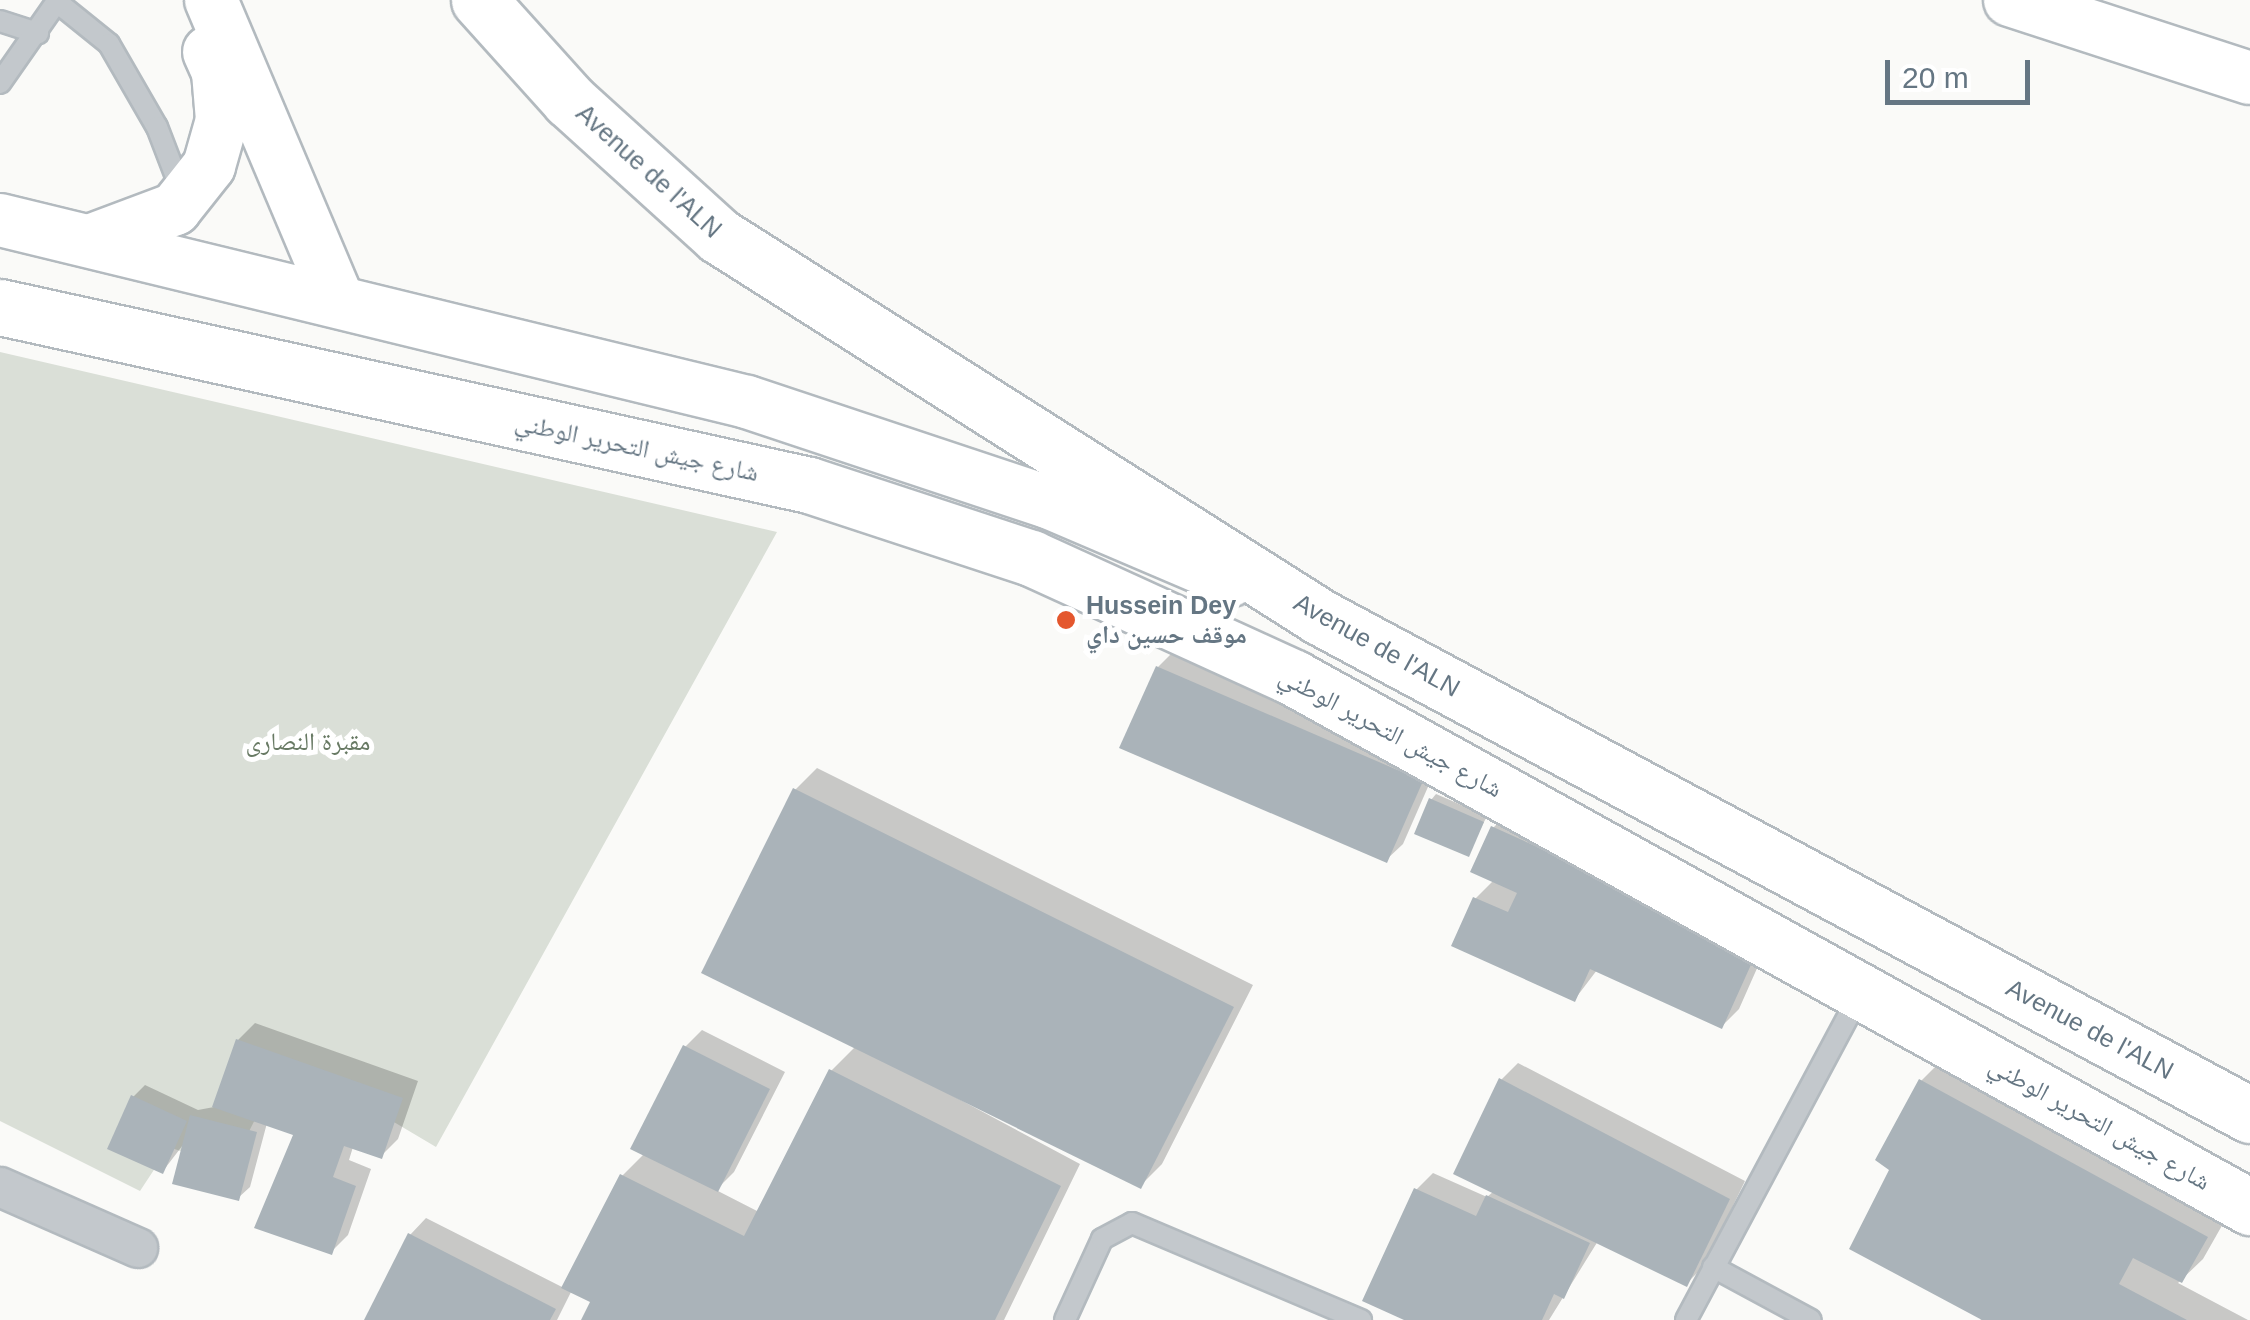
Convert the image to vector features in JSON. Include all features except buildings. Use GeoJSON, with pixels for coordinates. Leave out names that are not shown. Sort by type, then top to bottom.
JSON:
{"type":"FeatureCollection","features":[{"type":"Feature","properties":{"kind":"highway","name":"Avenue de l'ALN"},"geometry":{"type":"LineString","coordinates":[[479,0],[570,100],[719,236],[1320,617],[2250,1116]]}},
{"type":"Feature","properties":{"kind":"highway","name":"شارع جيش التحرير الوطني"},"geometry":{"type":"LineString","coordinates":[[0,307],[808,485],[1032,558],[1294,678],[2250,1207]]}},
{"type":"Feature","properties":{"kind":"street"},"geometry":{"type":"LineString","coordinates":[[92,240],[185,200],[209,166],[222,120],[218,72],[186,0]]}},
{"type":"Feature","properties":{"kind":"street"},"geometry":{"type":"LineString","coordinates":[[210,0],[337,298]]}},
{"type":"Feature","properties":{"kind":"street"},"geometry":{"type":"LineString","coordinates":[[2010,0],[2250,78]]}},
{"type":"Feature","properties":{"kind":"street"},"geometry":{"type":"LineString","coordinates":[[0,220],[639,371],[898,450],[1048,502],[1320,617]]}},
{"type":"Feature","properties":{"kind":"street"},"geometry":{"type":"LineString","coordinates":[[0,1187],[138,1248]]}},
{"type":"Feature","properties":{"kind":"lane"},"geometry":{"type":"LineString","coordinates":[[0,83],[57,1],[109,44],[157,127],[185,200]]}},
{"type":"Feature","properties":{"kind":"lane"},"geometry":{"type":"LineString","coordinates":[[0,22],[38,32]]}},
{"type":"Feature","properties":{"kind":"lane"},"geometry":{"type":"LineString","coordinates":[[1686,1320],[1863,990]]}},
{"type":"Feature","properties":{"kind":"lane"},"geometry":{"type":"LineString","coordinates":[[1065,1320],[1102,1239],[1132,1223],[1361,1320]]}},
{"type":"Feature","properties":{"kind":"lane"},"geometry":{"type":"LineString","coordinates":[[1712,1267],[1812,1320]]}},
{"type":"Feature","properties":{"kind":"green space","name":"مقبرة النصارى"},"geometry":{"type":"Polygon","coordinates":[[[0,352],[777,532],[436,1147],[286,1058],[230,1169],[169,1147],[140,1191],[0,1121],[0,352]]]}},
{"type":"Feature","properties":{"kind":"place","name":"Hussein Dey موقف حسين داي"},"geometry":{"type":"Point","coordinates":[1066,620]}}]}
